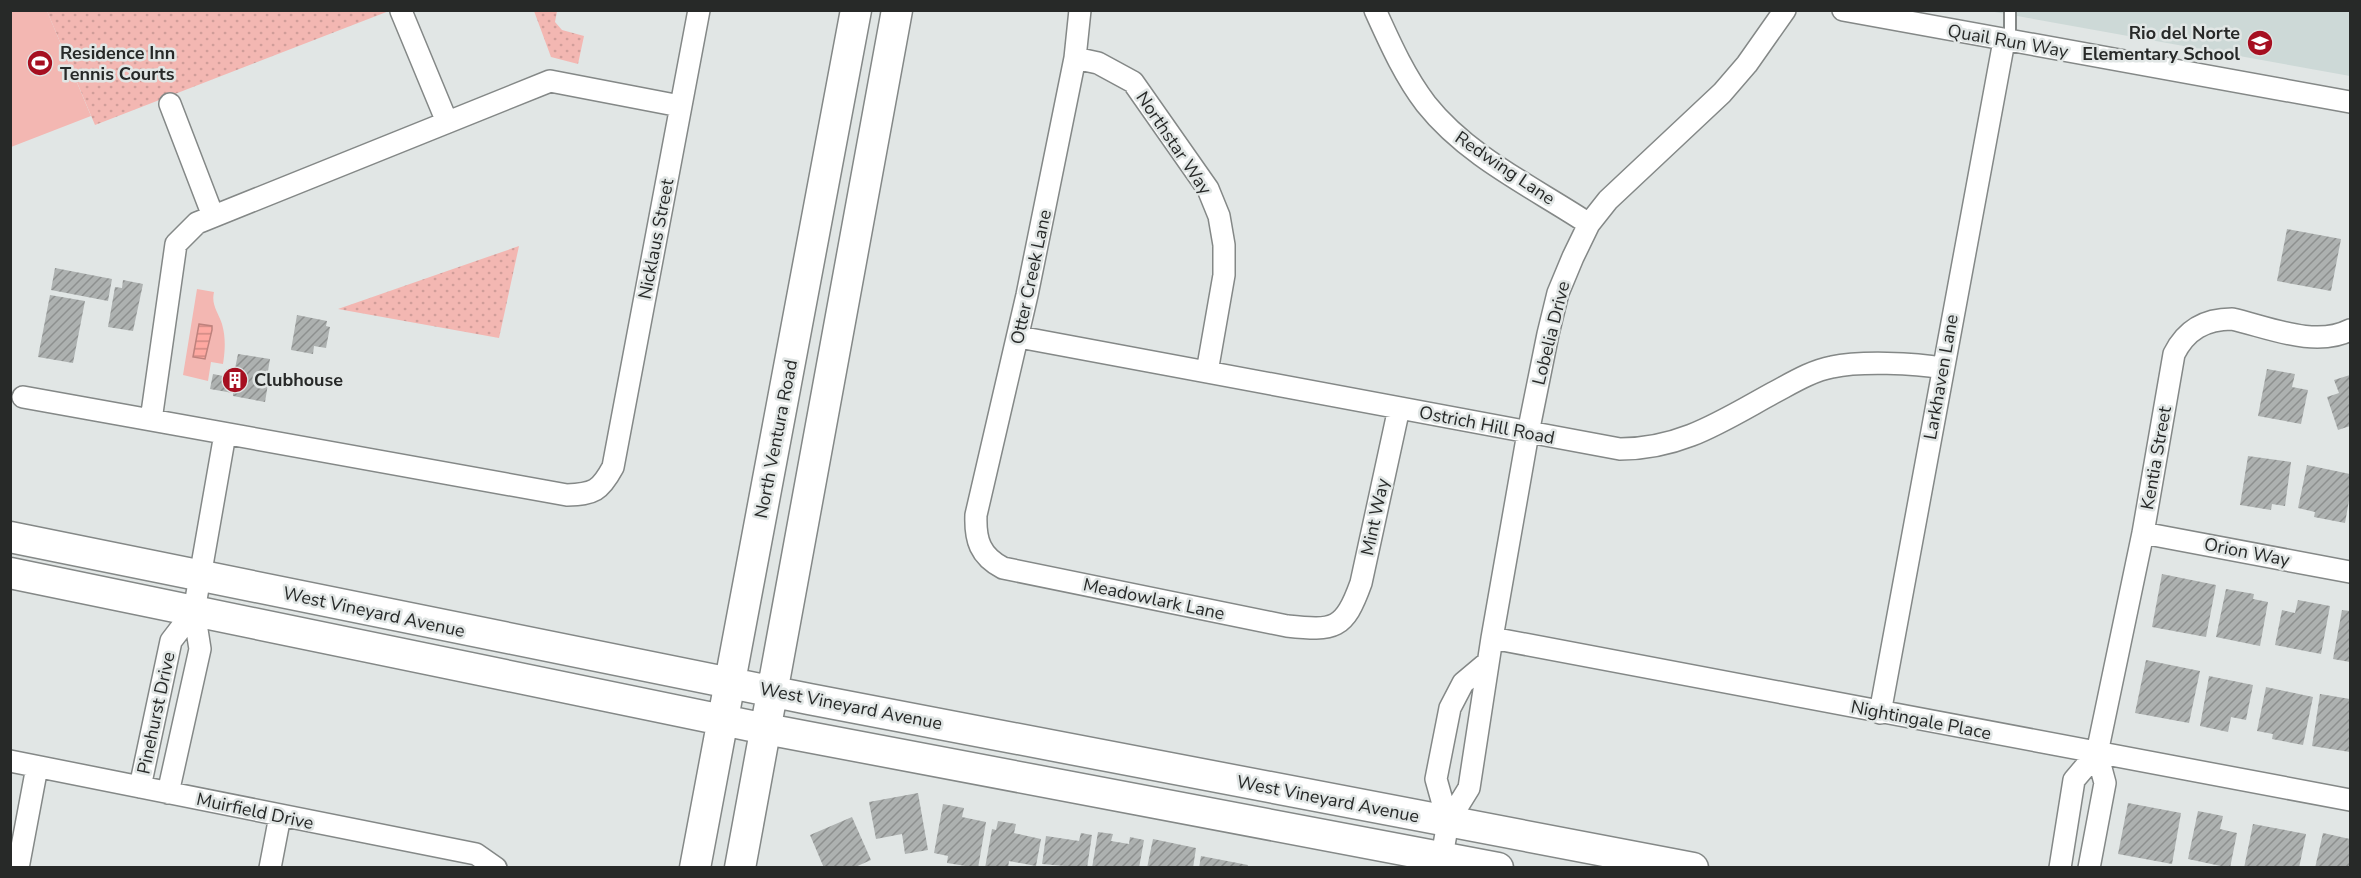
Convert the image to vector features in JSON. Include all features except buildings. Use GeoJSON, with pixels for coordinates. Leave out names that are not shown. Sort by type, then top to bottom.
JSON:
{"type":"FeatureCollection","features":[{"type":"Feature","properties":{"kind":"main road","name":"North Ventura Road"},"geometry":{"type":"LineString","coordinates":[[695,867],[856,10]]}},
{"type":"Feature","properties":{"kind":"main road"},"geometry":{"type":"LineString","coordinates":[[740,867],[897,10]]}},
{"type":"Feature","properties":{"kind":"main road","name":"West Vineyard Avenue"},"geometry":{"type":"LineString","coordinates":[[10,537],[393,617],[773,692],[1693,867]]}},
{"type":"Feature","properties":{"kind":"main road","name":"West Vineyard Avenue"},"geometry":{"type":"LineString","coordinates":[[10,573],[723,721],[1441,862],[1498,867]]}},
{"type":"Feature","properties":{"kind":"street"},"geometry":{"type":"LineString","coordinates":[[401,10],[447,122]]}},
{"type":"Feature","properties":{"kind":"street","name":"Nicklaus Street"},"geometry":{"type":"LineString","coordinates":[[225,434],[567,495],[585,494],[602,488],[613,467],[699,10]]}},
{"type":"Feature","properties":{"kind":"street","name":"Otter Creek Lane"},"geometry":{"type":"LineString","coordinates":[[978,543],[976,515],[1019,336],[1075,58],[1080,10]]}},
{"type":"Feature","properties":{"kind":"street","name":"Redwing Lane"},"geometry":{"type":"LineString","coordinates":[[1375,10],[1410,80],[1449,130],[1475,152],[1589,224]]}},
{"type":"Feature","properties":{"kind":"street","name":"Lobelia Drive"},"geometry":{"type":"LineString","coordinates":[[1441,862],[1448,822],[1469,788],[1488,662],[1528,433],[1558,293],[1589,224],[1636,172],[1722,93],[1747,64],[1785,10]]}},
{"type":"Feature","properties":{"kind":"street","name":"Quail Run Way"},"geometry":{"type":"LineString","coordinates":[[1843,10],[2350,102]]}},
{"type":"Feature","properties":{"kind":"street","name":"Larkhaven Lane"},"geometry":{"type":"LineString","coordinates":[[1880,713],[1942,368],[2007,41]]}},
{"type":"Feature","properties":{"kind":"street","name":"Northstar Way"},"geometry":{"type":"LineString","coordinates":[[1075,58],[1115,70],[1133,82],[1208,189],[1219,216],[1224,245],[1224,275],[1207,372]]}},
{"type":"Feature","properties":{"kind":"street"},"geometry":{"type":"LineString","coordinates":[[151,420],[176,244],[197,223],[550,81],[681,106]]}},
{"type":"Feature","properties":{"kind":"street"},"geometry":{"type":"LineString","coordinates":[[170,104],[213,216]]}},
{"type":"Feature","properties":{"kind":"street","name":"Kentia Street"},"geometry":{"type":"LineString","coordinates":[[2089,867],[2105,783],[2097,753],[2143,533],[2174,354],[2192,330],[2219,319],[2232,319],[2322,339],[2338,336],[2350,330]]}},
{"type":"Feature","properties":{"kind":"street","name":"Ostrich Hill Road"},"geometry":{"type":"LineString","coordinates":[[1019,336],[1620,449],[1642,449],[1672,444],[1696,435],[1801,378],[1833,367],[1917,364],[1942,368]]}},
{"type":"Feature","properties":{"kind":"street"},"geometry":{"type":"LineString","coordinates":[[23,397],[225,434]]}},
{"type":"Feature","properties":{"kind":"street","name":"Mint Way"},"geometry":{"type":"LineString","coordinates":[[1341,622],[1352,607],[1361,583],[1398,408]]}},
{"type":"Feature","properties":{"kind":"street","name":"Pinehurst Drive"},"geometry":{"type":"LineString","coordinates":[[168,793],[200,649],[194,611],[225,434]]}},
{"type":"Feature","properties":{"kind":"street","name":"Orion Way"},"geometry":{"type":"LineString","coordinates":[[2143,533],[2350,572]]}},
{"type":"Feature","properties":{"kind":"street","name":"Meadowlark Lane"},"geometry":{"type":"LineString","coordinates":[[978,543],[992,563],[1004,568],[1287,627],[1312,629],[1333,627],[1341,622]]}},
{"type":"Feature","properties":{"kind":"street","name":"Pinehurst Drive"},"geometry":{"type":"LineString","coordinates":[[140,787],[171,641],[194,611]]}},
{"type":"Feature","properties":{"kind":"street","name":"Nightingale Place"},"geometry":{"type":"LineString","coordinates":[[1492,638],[2350,800]]}},
{"type":"Feature","properties":{"kind":"street","name":"Lobelia Drive"},"geometry":{"type":"LineString","coordinates":[[1448,822],[1436,779],[1450,708],[1463,683],[1488,662]]}},
{"type":"Feature","properties":{"kind":"street","name":"Kentia Street"},"geometry":{"type":"LineString","coordinates":[[2060,867],[2074,780],[2097,753]]}},
{"type":"Feature","properties":{"kind":"street","name":"Muirfield Drive"},"geometry":{"type":"LineString","coordinates":[[10,761],[476,854],[496,867]]}},
{"type":"Feature","properties":{"kind":"street"},"geometry":{"type":"LineString","coordinates":[[18,867],[37,766]]}},
{"type":"Feature","properties":{"kind":"street"},"geometry":{"type":"LineString","coordinates":[[270,867],[280,816]]}},
{"type":"Feature","properties":{"kind":"lane"},"geometry":{"type":"LineString","coordinates":[[2007,41],[2010,10]]}},
{"type":"Feature","properties":{"kind":"shaded area","name":"Residence Inn Tennis Courts"},"geometry":{"type":"Polygon","coordinates":[[[11,10],[47,11],[91,116],[11,147],[11,10]]]}},
{"type":"Feature","properties":{"kind":"shaded area"},"geometry":{"type":"Polygon","coordinates":[[[47,11],[389,11],[95,125],[47,11]]]}},
{"type":"Feature","properties":{"kind":"shaded area"},"geometry":{"type":"Polygon","coordinates":[[[534,11],[557,11],[555,22],[562,30],[584,36],[578,64],[551,57],[534,11]]]}},
{"type":"Feature","properties":{"kind":"shaded area","name":"Rio del Norte Elementary School"},"geometry":{"type":"Polygon","coordinates":[[[1989,11],[2350,11],[2350,76],[1989,11]]]}},
{"type":"Feature","properties":{"kind":"shaded area"},"geometry":{"type":"Polygon","coordinates":[[[519,246],[499,338],[338,309],[519,246]]]}},
{"type":"Feature","properties":{"kind":"shaded area"},"geometry":{"type":"Polygon","coordinates":[[[197,289],[214,292],[214,305],[224,334],[223,364],[211,362],[208,381],[183,375],[197,289]]]}},
{"type":"Feature","properties":{"kind":"shaded area"},"geometry":{"type":"Polygon","coordinates":[[[199,324],[212,326],[205,359],[193,357],[199,324]]]}},
{"type":"Feature","properties":{"kind":"place","name":"Rio del Norte Elementary School"},"geometry":{"type":"Point","coordinates":[2260,43]}},
{"type":"Feature","properties":{"kind":"place","name":"Residence Inn Tennis Courts"},"geometry":{"type":"Point","coordinates":[40,63]}},
{"type":"Feature","properties":{"kind":"place","name":"Clubhouse"},"geometry":{"type":"Point","coordinates":[235,380]}}]}
